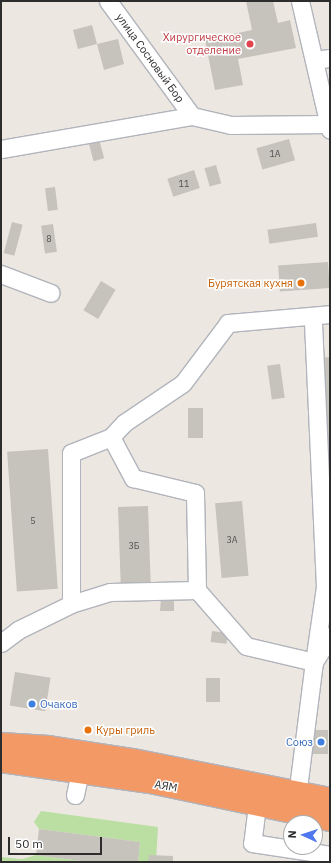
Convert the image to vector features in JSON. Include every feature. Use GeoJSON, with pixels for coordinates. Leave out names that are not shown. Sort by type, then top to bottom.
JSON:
{"type":"FeatureCollection","features":[{"type":"Feature","properties":{"kind":"highway","name":"АЯМ"},"geometry":{"type":"LineString","coordinates":[[1,744],[133,760],[296,802],[330,820]]}},
{"type":"Feature","properties":{"kind":"highway","name":"АЯМ"},"geometry":{"type":"LineString","coordinates":[[1,762],[80,771],[257,805],[330,799]]}},
{"type":"Feature","properties":{"kind":"street","name":"улица Сосновый Бор"},"geometry":{"type":"LineString","coordinates":[[108,1],[192,116]]}},
{"type":"Feature","properties":{"kind":"street"},"geometry":{"type":"LineString","coordinates":[[1,149],[192,116],[230,125],[330,126],[323,59],[300,1]]}},
{"type":"Feature","properties":{"kind":"street"},"geometry":{"type":"LineString","coordinates":[[1,274],[51,293]]}},
{"type":"Feature","properties":{"kind":"street"},"geometry":{"type":"LineString","coordinates":[[71,604],[71,453],[110,437],[124,423],[183,383],[228,323],[313,318],[330,314]]}},
{"type":"Feature","properties":{"kind":"street"},"geometry":{"type":"LineString","coordinates":[[296,802],[325,587],[313,318]]}},
{"type":"Feature","properties":{"kind":"street"},"geometry":{"type":"LineString","coordinates":[[110,437],[133,478],[195,493],[197,590],[246,646],[314,662]]}},
{"type":"Feature","properties":{"kind":"street"},"geometry":{"type":"LineString","coordinates":[[1,644],[18,630],[71,604],[110,592],[197,590]]}},
{"type":"Feature","properties":{"kind":"street"},"geometry":{"type":"LineString","coordinates":[[314,662],[330,636]]}},
{"type":"Feature","properties":{"kind":"street"},"geometry":{"type":"LineString","coordinates":[[74,795],[80,771]]}},
{"type":"Feature","properties":{"kind":"street"},"geometry":{"type":"LineString","coordinates":[[257,805],[252,843],[330,855]]}},
{"type":"Feature","properties":{"kind":"green space"},"geometry":{"type":"Polygon","coordinates":[[[41,811],[158,827],[156,862],[138,862],[140,842],[39,829],[34,822],[41,811]]]}},
{"type":"Feature","properties":{"kind":"green space"},"geometry":{"type":"Polygon","coordinates":[[[36,855],[89,862],[1,862],[1,857],[22,859],[36,855]]]}},
{"type":"Feature","properties":{"kind":"building","name":"Хирургическое отделение"},"geometry":{"type":"Polygon","coordinates":[[[246,1],[273,1],[278,23],[290,20],[296,48],[238,59],[243,85],[215,90],[205,40],[252,30],[246,1]]]}},
{"type":"Feature","properties":{"kind":"building"},"geometry":{"type":"Polygon","coordinates":[[[92,25],[97,44],[78,49],[73,30],[92,25]]]}},
{"type":"Feature","properties":{"kind":"building"},"geometry":{"type":"Polygon","coordinates":[[[118,39],[124,64],[104,70],[97,44],[118,39]]]}},
{"type":"Feature","properties":{"kind":"building"},"geometry":{"type":"Polygon","coordinates":[[[99,139],[104,158],[94,161],[88,142],[99,139]]]}},
{"type":"Feature","properties":{"kind":"building"},"geometry":{"type":"Polygon","coordinates":[[[289,139],[295,160],[262,170],[256,148],[289,139]]]}},
{"type":"Feature","properties":{"kind":"building"},"geometry":{"type":"Polygon","coordinates":[[[216,165],[221,183],[210,187],[204,168],[216,165]]]}},
{"type":"Feature","properties":{"kind":"building"},"geometry":{"type":"Polygon","coordinates":[[[194,170],[200,188],[173,197],[167,179],[194,170]]]}},
{"type":"Feature","properties":{"kind":"building"},"geometry":{"type":"Polygon","coordinates":[[[55,187],[58,210],[48,211],[45,188],[55,187]]]}},
{"type":"Feature","properties":{"kind":"building"},"geometry":{"type":"Polygon","coordinates":[[[12,222],[23,225],[14,256],[4,253],[12,222]]]}},
{"type":"Feature","properties":{"kind":"building"},"geometry":{"type":"Polygon","coordinates":[[[316,223],[318,237],[269,244],[267,230],[316,223]]]}},
{"type":"Feature","properties":{"kind":"building"},"geometry":{"type":"Polygon","coordinates":[[[53,224],[57,252],[45,253],[41,226],[53,224]]]}},
{"type":"Feature","properties":{"kind":"building"},"geometry":{"type":"Polygon","coordinates":[[[328,262],[330,288],[280,291],[278,265],[328,262]]]}},
{"type":"Feature","properties":{"kind":"building"},"geometry":{"type":"Polygon","coordinates":[[[101,281],[116,290],[98,319],[83,310],[101,281]]]}},
{"type":"Feature","properties":{"kind":"building"},"geometry":{"type":"Polygon","coordinates":[[[330,357],[330,451],[327,451],[318,358],[330,357]]]}},
{"type":"Feature","properties":{"kind":"building"},"geometry":{"type":"Polygon","coordinates":[[[280,364],[285,398],[272,399],[267,366],[280,364]]]}},
{"type":"Feature","properties":{"kind":"building"},"geometry":{"type":"Polygon","coordinates":[[[188,408],[203,408],[203,438],[188,438],[188,408]]]}},
{"type":"Feature","properties":{"kind":"building"},"geometry":{"type":"Polygon","coordinates":[[[48,449],[58,589],[17,592],[7,452],[48,449]]]}},
{"type":"Feature","properties":{"kind":"building"},"geometry":{"type":"Polygon","coordinates":[[[242,501],[249,576],[222,578],[215,503],[242,501]]]}},
{"type":"Feature","properties":{"kind":"building"},"geometry":{"type":"Polygon","coordinates":[[[148,506],[151,584],[121,585],[118,507],[148,506]]]}},
{"type":"Feature","properties":{"kind":"building"},"geometry":{"type":"Polygon","coordinates":[[[161,598],[174,599],[174,611],[160,611],[161,598]]]}},
{"type":"Feature","properties":{"kind":"building"},"geometry":{"type":"Polygon","coordinates":[[[212,631],[228,633],[227,644],[211,642],[212,631]]]}},
{"type":"Feature","properties":{"kind":"building"},"geometry":{"type":"Polygon","coordinates":[[[15,672],[51,678],[45,711],[10,706],[15,672]]]}},
{"type":"Feature","properties":{"kind":"building"},"geometry":{"type":"Polygon","coordinates":[[[206,678],[220,678],[220,702],[206,702],[206,678]]]}},
{"type":"Feature","properties":{"kind":"building","name":"Куры гриль"},"geometry":{"type":"Polygon","coordinates":[[[88,725],[93,729],[89,735],[84,731],[88,725]]]}},
{"type":"Feature","properties":{"kind":"building","name":"Союз"},"geometry":{"type":"Polygon","coordinates":[[[313,730],[328,730],[328,754],[313,754],[313,730]]]}},
{"type":"Feature","properties":{"kind":"building"},"geometry":{"type":"Polygon","coordinates":[[[39,829],[140,842],[138,862],[89,862],[36,855],[39,829]]]}},
{"type":"Feature","properties":{"kind":"building"},"geometry":{"type":"Polygon","coordinates":[[[149,855],[173,856],[173,862],[148,862],[149,855]]]}},
{"type":"Feature","properties":{"kind":"place","name":"Хирургическое отделение"},"geometry":{"type":"Point","coordinates":[250,44]}},
{"type":"Feature","properties":{"kind":"place","name":"Бурятская кухня"},"geometry":{"type":"Point","coordinates":[301,283]}},
{"type":"Feature","properties":{"kind":"place","name":"Очаков"},"geometry":{"type":"Point","coordinates":[32,704]}},
{"type":"Feature","properties":{"kind":"place","name":"Куры гриль"},"geometry":{"type":"Point","coordinates":[88,730]}},
{"type":"Feature","properties":{"kind":"place","name":"Союз"},"geometry":{"type":"Point","coordinates":[321,742]}}]}
